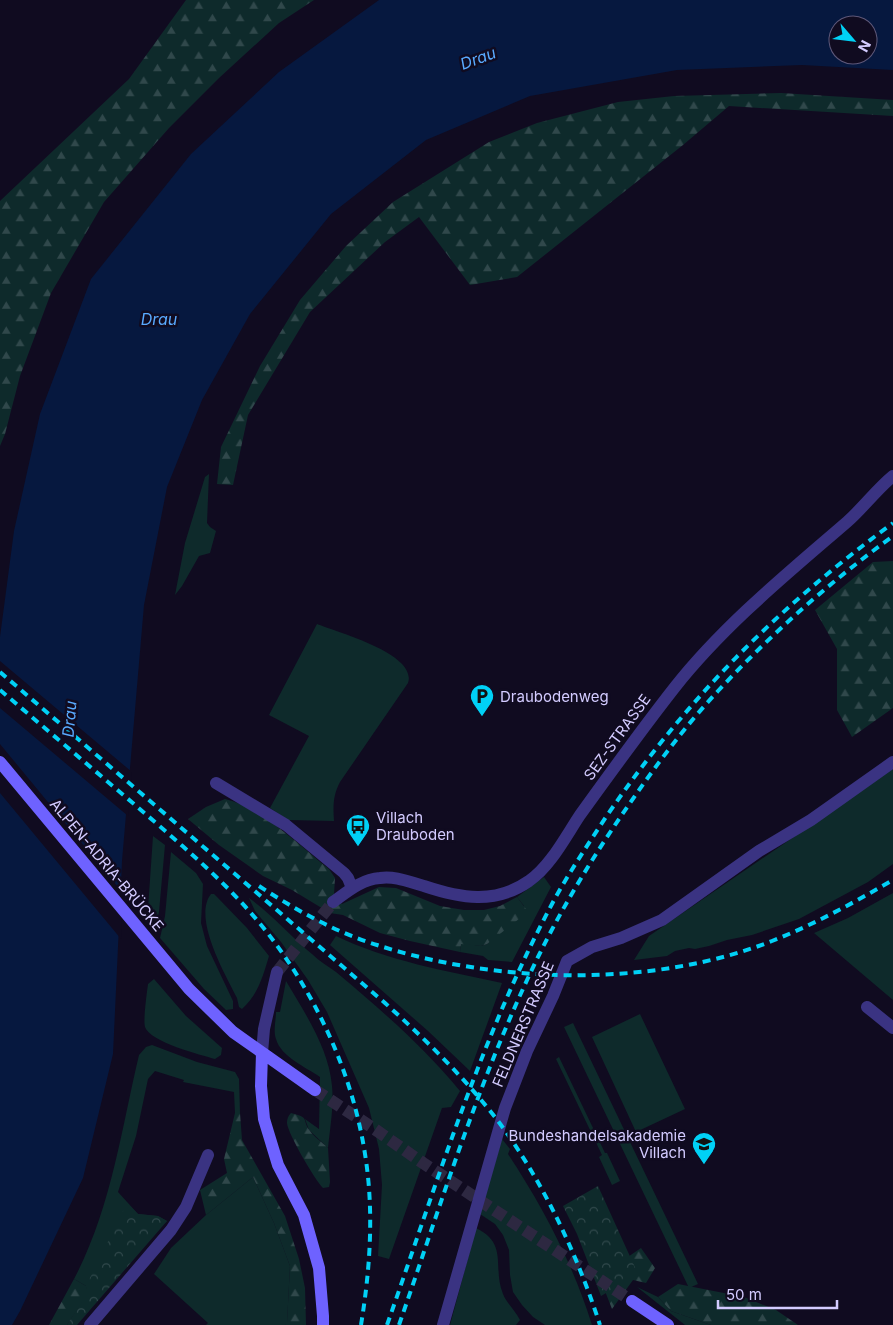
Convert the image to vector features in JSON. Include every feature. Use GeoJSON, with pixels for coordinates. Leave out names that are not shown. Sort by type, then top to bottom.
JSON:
{"type":"FeatureCollection","features":[{"type":"Feature","properties":{"kind":"main road","name":"ALPEN-ADRIA-BRÜCKE"},"geometry":{"type":"LineString","coordinates":[[0,762],[189,989],[233,1032],[315,1090]]}},
{"type":"Feature","properties":{"kind":"main road"},"geometry":{"type":"LineString","coordinates":[[262,1053],[264,1119],[278,1165],[304,1215],[319,1268],[324,1316],[323,1325]]}},
{"type":"Feature","properties":{"kind":"main road"},"geometry":{"type":"LineString","coordinates":[[632,1301],[668,1325]]}},
{"type":"Feature","properties":{"kind":"street","name":"SEZ-STRASSE"},"geometry":{"type":"LineString","coordinates":[[333,902],[352,888],[373,879],[390,877],[458,896],[486,898],[510,891],[530,881],[548,862],[634,739],[677,684],[721,635],[780,580],[854,516],[893,476]]}},
{"type":"Feature","properties":{"kind":"street","name":"FELDNERSTRASSE"},"geometry":{"type":"LineString","coordinates":[[443,1325],[505,1108],[524,1058],[554,996],[567,961],[592,946],[620,938],[662,920],[758,851],[811,820],[893,762]]}},
{"type":"Feature","properties":{"kind":"street"},"geometry":{"type":"LineString","coordinates":[[216,783],[286,825],[344,873],[352,888]]}},
{"type":"Feature","properties":{"kind":"street"},"geometry":{"type":"LineString","coordinates":[[262,1053],[264,1029],[278,972]]}},
{"type":"Feature","properties":{"kind":"street"},"geometry":{"type":"LineString","coordinates":[[867,1007],[893,1028]]}},
{"type":"Feature","properties":{"kind":"street"},"geometry":{"type":"LineString","coordinates":[[90,1325],[171,1230],[186,1207],[208,1155]]}},
{"type":"Feature","properties":{"kind":"green space"},"geometry":{"type":"Polygon","coordinates":[[[186,0],[314,0],[279,23],[219,78],[169,128],[104,202],[51,293],[20,376],[5,434],[0,446],[0,201],[129,79],[186,0]]]}},
{"type":"Feature","properties":{"kind":"green space"},"geometry":{"type":"Polygon","coordinates":[[[781,93],[893,100],[893,116],[729,106],[517,277],[470,285],[419,217],[385,242],[310,312],[248,415],[233,485],[217,484],[221,447],[260,366],[300,300],[346,246],[393,202],[489,142],[537,123],[618,102],[674,96],[781,93]]]}},
{"type":"Feature","properties":{"kind":"green space"},"geometry":{"type":"Polygon","coordinates":[[[209,474],[207,523],[216,531],[210,553],[199,556],[175,595],[185,543],[205,477],[209,474]]]}},
{"type":"Feature","properties":{"kind":"green space"},"geometry":{"type":"Polygon","coordinates":[[[893,561],[893,708],[852,737],[837,710],[837,649],[815,610],[873,562],[893,561]]]}},
{"type":"Feature","properties":{"kind":"green space"},"geometry":{"type":"Polygon","coordinates":[[[317,624],[374,646],[389,654],[401,663],[408,672],[408,683],[340,782],[334,801],[334,821],[288,820],[270,808],[309,736],[269,715],[317,624]]]}},
{"type":"Feature","properties":{"kind":"green space"},"geometry":{"type":"Polygon","coordinates":[[[893,769],[893,864],[868,882],[799,919],[752,935],[709,946],[675,951],[667,956],[634,960],[649,936],[893,769]]]}},
{"type":"Feature","properties":{"kind":"green space"},"geometry":{"type":"Polygon","coordinates":[[[225,799],[253,810],[280,828],[329,869],[335,878],[334,894],[342,904],[379,887],[396,888],[440,906],[464,910],[484,910],[500,906],[517,897],[526,909],[524,915],[487,944],[481,946],[461,944],[460,952],[380,933],[343,915],[330,913],[292,890],[263,876],[219,845],[188,819],[206,807],[225,799]]]}},
{"type":"Feature","properties":{"kind":"green space"},"geometry":{"type":"Polygon","coordinates":[[[153,836],[165,845],[159,912],[155,931],[147,923],[153,836]]]}},
{"type":"Feature","properties":{"kind":"green space"},"geometry":{"type":"Polygon","coordinates":[[[171,852],[196,873],[203,884],[201,923],[207,946],[233,1001],[233,1009],[226,1010],[204,989],[160,938],[165,916],[171,852]]]}},
{"type":"Feature","properties":{"kind":"green space"},"geometry":{"type":"Polygon","coordinates":[[[544,877],[551,887],[512,962],[488,960],[483,956],[460,952],[461,943],[481,946],[487,944],[524,906],[517,897],[544,877]]]}},
{"type":"Feature","properties":{"kind":"green space"},"geometry":{"type":"Polygon","coordinates":[[[893,893],[893,1000],[814,933],[848,918],[893,893]]]}},
{"type":"Feature","properties":{"kind":"green space"},"geometry":{"type":"Polygon","coordinates":[[[211,894],[214,894],[247,928],[269,956],[256,991],[248,1004],[242,1009],[239,1007],[237,998],[219,962],[208,932],[206,904],[211,894]]]}},
{"type":"Feature","properties":{"kind":"green space"},"geometry":{"type":"Polygon","coordinates":[[[249,898],[315,957],[336,972],[385,1014],[432,1059],[460,1091],[451,1107],[442,1108],[389,1259],[378,1256],[382,1185],[379,1149],[369,1108],[327,1012],[308,980],[281,942],[255,911],[249,898]]]}},
{"type":"Feature","properties":{"kind":"green space"},"geometry":{"type":"Polygon","coordinates":[[[336,936],[397,959],[502,983],[470,1071],[428,1031],[330,945],[336,936]]]}},
{"type":"Feature","properties":{"kind":"green space"},"geometry":{"type":"Polygon","coordinates":[[[154,979],[186,1016],[222,1048],[221,1055],[215,1059],[188,1051],[166,1043],[149,1033],[145,1027],[145,1006],[148,984],[154,979]]]}},
{"type":"Feature","properties":{"kind":"green space"},"geometry":{"type":"Polygon","coordinates":[[[286,981],[315,1032],[330,1072],[332,1117],[328,1148],[309,1130],[305,1119],[319,1129],[320,1077],[288,1056],[279,1045],[275,1036],[276,1012],[280,1012],[286,981]]]}},
{"type":"Feature","properties":{"kind":"green space"},"geometry":{"type":"Polygon","coordinates":[[[640,1014],[685,1109],[636,1132],[592,1037],[640,1014]]]}},
{"type":"Feature","properties":{"kind":"green space"},"geometry":{"type":"Polygon","coordinates":[[[573,1023],[698,1284],[689,1288],[564,1027],[573,1023]]]}},
{"type":"Feature","properties":{"kind":"green space"},"geometry":{"type":"Polygon","coordinates":[[[152,1045],[197,1062],[235,1072],[239,1079],[240,1113],[235,1113],[234,1092],[183,1082],[184,1080],[155,1071],[148,1079],[136,1136],[118,1192],[138,1214],[158,1216],[167,1221],[88,1293],[86,1286],[74,1279],[87,1252],[106,1197],[139,1055],[146,1047],[152,1045]]]}},
{"type":"Feature","properties":{"kind":"green space"},"geometry":{"type":"Polygon","coordinates":[[[559,1057],[620,1181],[612,1185],[599,1157],[602,1155],[556,1059],[559,1057]]]}},
{"type":"Feature","properties":{"kind":"green space"},"geometry":{"type":"Polygon","coordinates":[[[235,1113],[240,1113],[242,1140],[285,1216],[299,1259],[305,1288],[306,1325],[285,1325],[287,1323],[290,1266],[274,1223],[253,1177],[206,1215],[200,1190],[227,1173],[224,1159],[235,1113]]]}},
{"type":"Feature","properties":{"kind":"green space"},"geometry":{"type":"Polygon","coordinates":[[[291,1113],[305,1119],[307,1127],[328,1148],[329,1187],[323,1188],[319,1183],[297,1146],[287,1123],[291,1113]]]}},
{"type":"Feature","properties":{"kind":"green space"},"geometry":{"type":"Polygon","coordinates":[[[502,1139],[510,1149],[508,1154],[556,1236],[576,1280],[592,1325],[545,1325],[533,1317],[513,1292],[509,1250],[503,1235],[495,1224],[480,1214],[502,1139]]]}},
{"type":"Feature","properties":{"kind":"green space"},"geometry":{"type":"Polygon","coordinates":[[[253,1177],[274,1223],[290,1266],[287,1324],[206,1325],[208,1323],[154,1274],[171,1248],[206,1215],[253,1177]]]}},
{"type":"Feature","properties":{"kind":"green space"},"geometry":{"type":"Polygon","coordinates":[[[598,1186],[638,1274],[601,1296],[577,1234],[563,1206],[598,1186]]]}},
{"type":"Feature","properties":{"kind":"green space"},"geometry":{"type":"Polygon","coordinates":[[[127,1203],[138,1214],[158,1216],[167,1221],[77,1325],[67,1325],[87,1293],[86,1286],[127,1203]]]}},
{"type":"Feature","properties":{"kind":"green space"},"geometry":{"type":"Polygon","coordinates":[[[476,1228],[493,1241],[498,1257],[500,1284],[503,1294],[520,1320],[516,1325],[450,1325],[476,1228]]]}},
{"type":"Feature","properties":{"kind":"green space"},"geometry":{"type":"Polygon","coordinates":[[[641,1248],[655,1268],[646,1283],[633,1280],[612,1309],[605,1291],[622,1261],[641,1248]]]}},
{"type":"Feature","properties":{"kind":"green space"},"geometry":{"type":"Polygon","coordinates":[[[74,1279],[86,1286],[88,1293],[67,1325],[49,1325],[74,1279]]]}},
{"type":"Feature","properties":{"kind":"green space"},"geometry":{"type":"Polygon","coordinates":[[[678,1284],[744,1297],[776,1310],[798,1325],[711,1325],[671,1311],[658,1297],[678,1284]]]}},
{"type":"Feature","properties":{"kind":"green space"},"geometry":{"type":"Polygon","coordinates":[[[637,1287],[658,1297],[671,1311],[711,1325],[685,1325],[637,1287]]]}},
{"type":"Feature","properties":{"kind":"water","name":"Drau"},"geometry":{"type":"Polygon","coordinates":[[[379,0],[893,0],[893,70],[802,65],[677,70],[530,96],[426,140],[331,214],[250,314],[202,400],[167,487],[144,605],[122,861],[113,1054],[83,1178],[20,1311],[12,1325],[0,1325],[0,637],[14,531],[40,414],[91,279],[191,154],[279,72],[379,0]]]}},
{"type":"Feature","properties":{"kind":"pier"},"geometry":{"type":"Polygon","coordinates":[[[0,661],[132,772],[128,816],[0,708],[0,661]]]}},
{"type":"Feature","properties":{"kind":"pier"},"geometry":{"type":"Polygon","coordinates":[[[0,744],[123,893],[121,939],[0,793],[0,744]]]}},
{"type":"Feature","properties":{"kind":"tunnel"},"geometry":{"type":"LineString","coordinates":[[277,972],[333,902]]}},
{"type":"Feature","properties":{"kind":"tunnel"},"geometry":{"type":"LineString","coordinates":[[315,1090],[632,1301]]}},
{"type":"Feature","properties":{"kind":"railway"},"geometry":{"type":"LineString","coordinates":[[387,1325],[442,1164],[503,1006],[552,904],[578,860],[637,774],[669,733],[736,657],[811,588],[893,523]]}},
{"type":"Feature","properties":{"kind":"railway"},"geometry":{"type":"LineString","coordinates":[[399,1325],[463,1138],[499,1045],[549,935],[593,859],[661,759],[718,691],[802,609],[893,536]]}},
{"type":"Feature","properties":{"kind":"railway"},"geometry":{"type":"LineString","coordinates":[[0,672],[385,1003],[459,1075],[498,1121],[530,1168],[569,1245],[600,1325]]}},
{"type":"Feature","properties":{"kind":"railway"},"geometry":{"type":"LineString","coordinates":[[0,690],[220,880],[266,931],[304,986],[320,1016],[346,1079],[356,1111],[363,1144],[368,1177],[370,1232],[368,1270],[361,1325]]}},
{"type":"Feature","properties":{"kind":"railway"},"geometry":{"type":"LineString","coordinates":[[259,886],[316,920],[346,934],[377,945],[424,958],[473,967],[524,973],[575,975],[627,973],[677,967],[726,956],[772,941],[803,928],[893,880]]}},
{"type":"Feature","properties":{"kind":"place","name":"Draubodenweg"},"geometry":{"type":"Point","coordinates":[482,717]}},
{"type":"Feature","properties":{"kind":"place","name":"Villach Drauboden"},"geometry":{"type":"Point","coordinates":[358,847]}},
{"type":"Feature","properties":{"kind":"place","name":"Bundeshandelsakademie Villach"},"geometry":{"type":"Point","coordinates":[704,1165]}}]}
